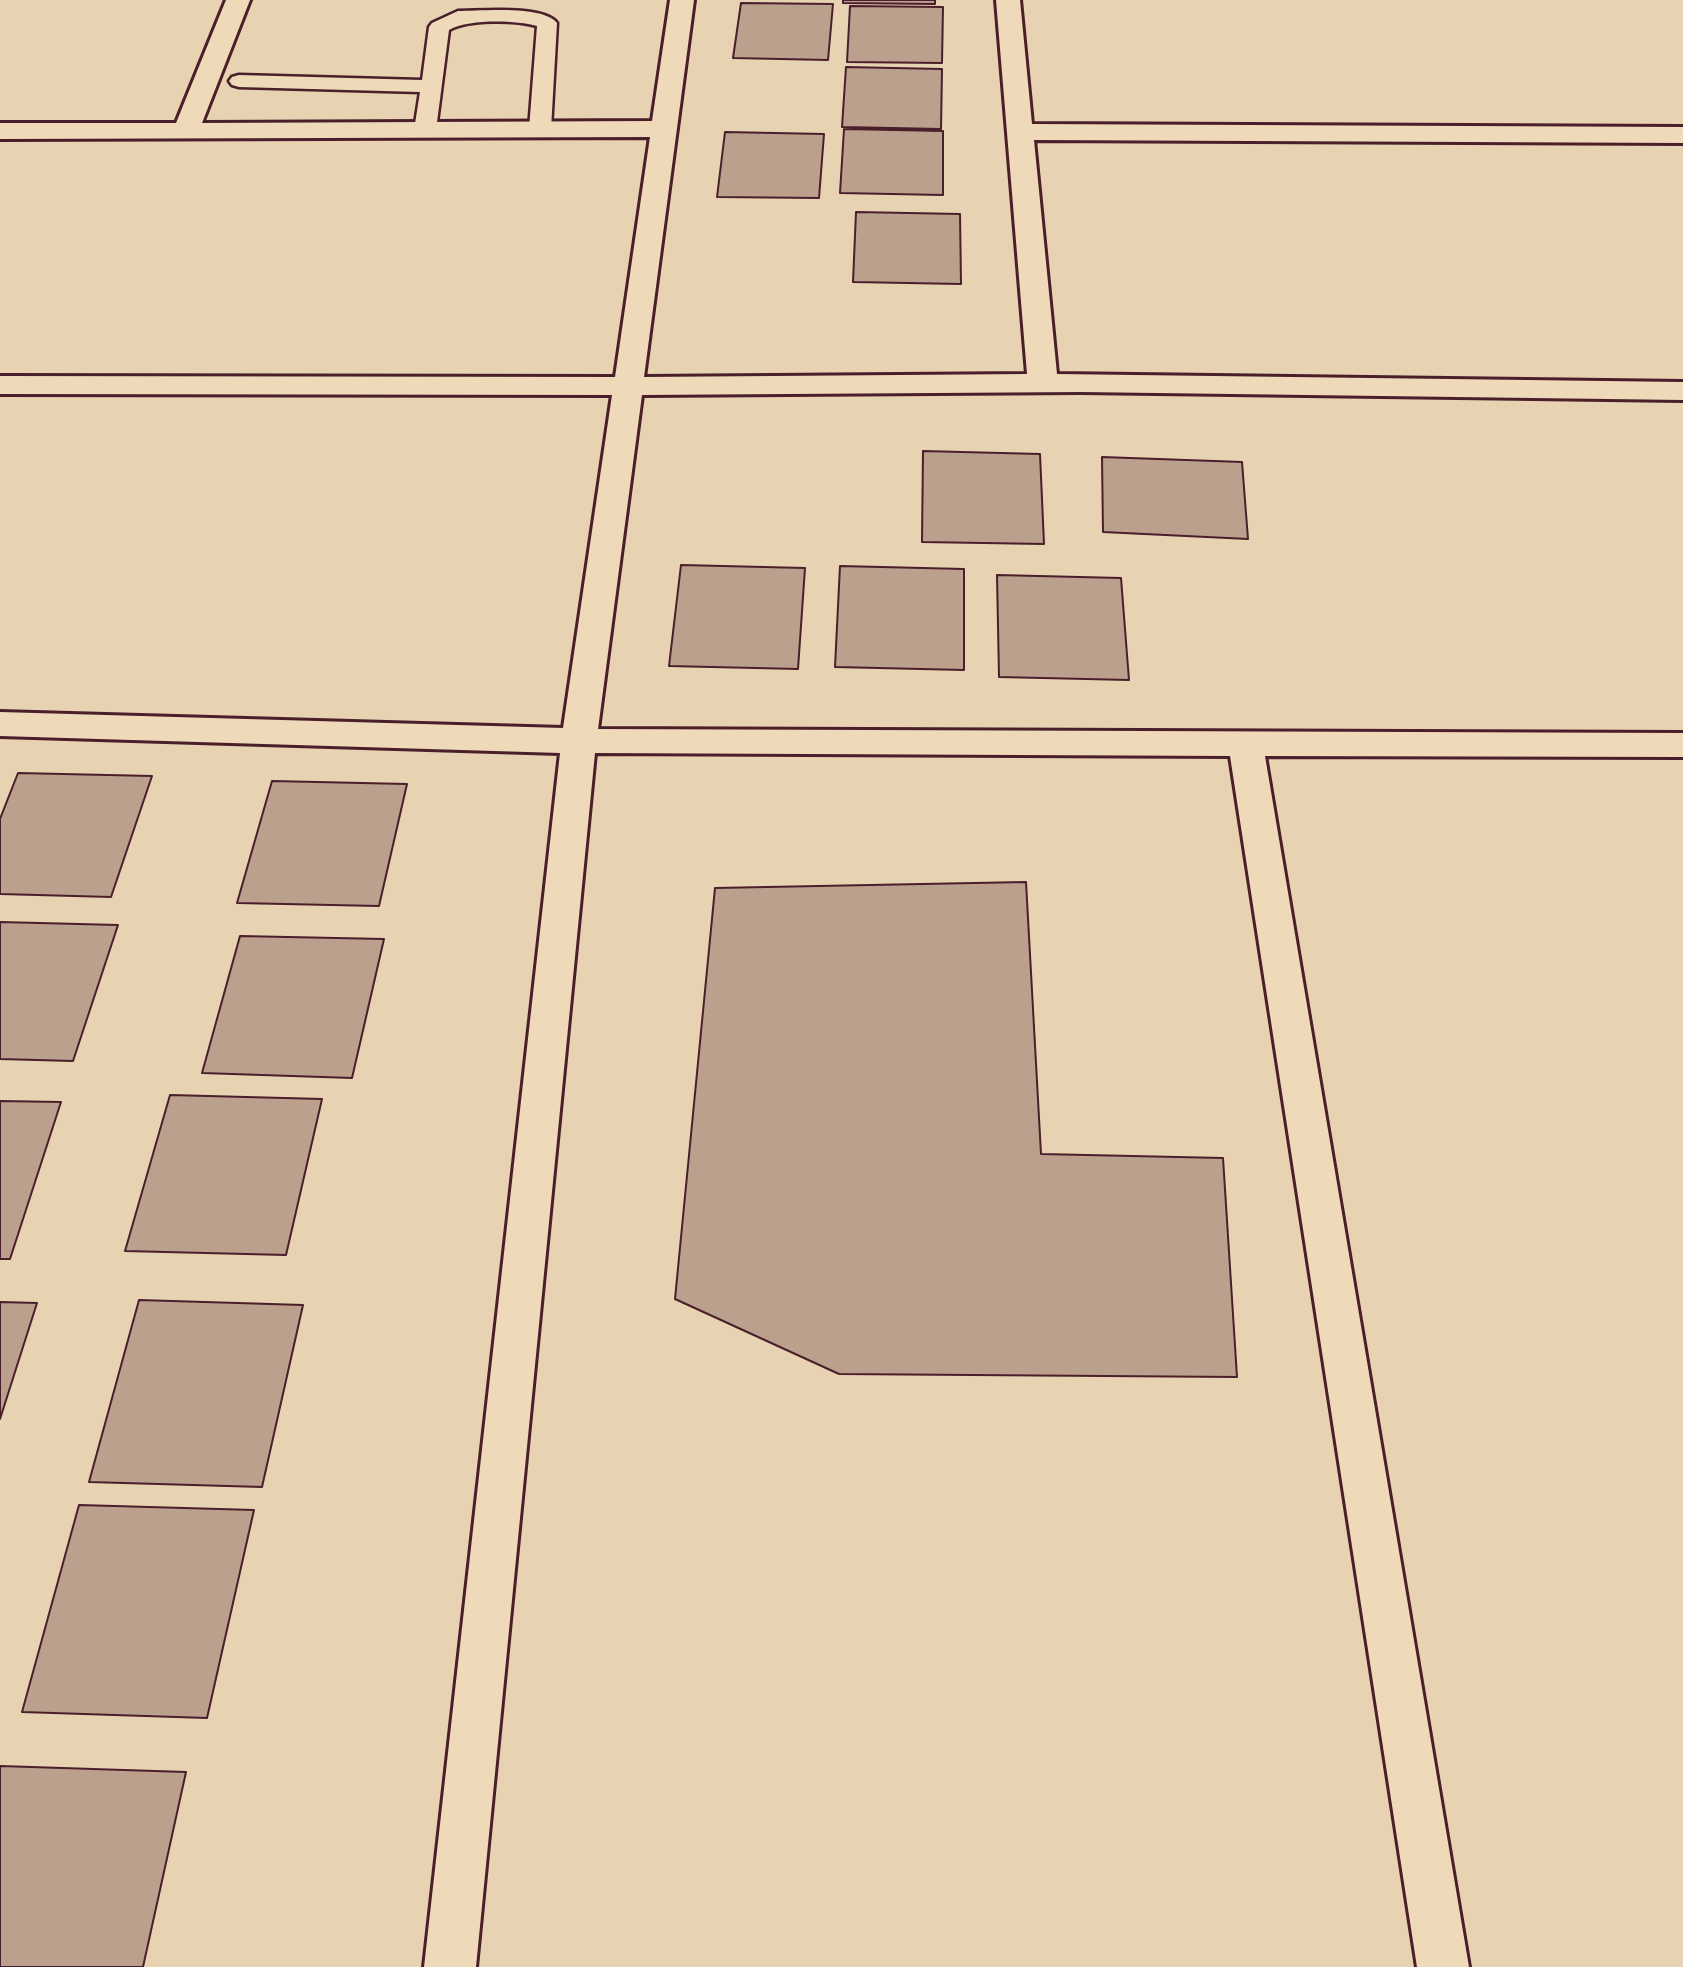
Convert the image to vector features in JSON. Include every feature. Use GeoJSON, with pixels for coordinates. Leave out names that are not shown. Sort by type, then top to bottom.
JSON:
{"type":"FeatureCollection","features":[{"type":"Feature","properties":{"kind":"street"},"geometry":{"type":"LineString","coordinates":[[186,130],[239,0]]}},
{"type":"Feature","properties":{"kind":"street"},"geometry":{"type":"LineString","coordinates":[[450,1967],[579,741],[681,0]]}},
{"type":"Feature","properties":{"kind":"street"},"geometry":{"type":"LineString","coordinates":[[1008,0],[1043,383]]}},
{"type":"Feature","properties":{"kind":"street"},"geometry":{"type":"LineString","coordinates":[[0,131],[663,129]]}},
{"type":"Feature","properties":{"kind":"street"},"geometry":{"type":"LineString","coordinates":[[1020,132],[1683,135]]}},
{"type":"Feature","properties":{"kind":"street"},"geometry":{"type":"LineString","coordinates":[[0,385],[629,386],[1043,383],[1683,391]]}},
{"type":"Feature","properties":{"kind":"street"},"geometry":{"type":"LineString","coordinates":[[0,724],[579,741],[1683,745]]}},
{"type":"Feature","properties":{"kind":"street"},"geometry":{"type":"LineString","coordinates":[[1246,744],[1443,1967]]}},
{"type":"Feature","properties":{"kind":"lane"},"geometry":{"type":"LineString","coordinates":[[425,130],[439,27],[458,17],[539,19],[547,23],[540,130]]}},
{"type":"Feature","properties":{"kind":"lane"},"geometry":{"type":"LineString","coordinates":[[239,81],[431,86]]}},
{"type":"Feature","properties":{"kind":"building"},"geometry":{"type":"Polygon","coordinates":[[[843,0],[935,0],[935,4],[843,3],[843,0]]]}},
{"type":"Feature","properties":{"kind":"building"},"geometry":{"type":"Polygon","coordinates":[[[741,3],[833,4],[828,60],[733,58],[741,3]]]}},
{"type":"Feature","properties":{"kind":"building"},"geometry":{"type":"Polygon","coordinates":[[[850,6],[943,7],[942,63],[847,62],[850,6]]]}},
{"type":"Feature","properties":{"kind":"building"},"geometry":{"type":"Polygon","coordinates":[[[846,67],[942,69],[941,129],[842,127],[846,67]]]}},
{"type":"Feature","properties":{"kind":"building"},"geometry":{"type":"Polygon","coordinates":[[[844,129],[943,131],[943,195],[840,193],[844,129]]]}},
{"type":"Feature","properties":{"kind":"building"},"geometry":{"type":"Polygon","coordinates":[[[725,132],[824,134],[819,198],[717,197],[725,132]]]}},
{"type":"Feature","properties":{"kind":"building"},"geometry":{"type":"Polygon","coordinates":[[[856,212],[960,214],[961,284],[853,282],[856,212]]]}},
{"type":"Feature","properties":{"kind":"building"},"geometry":{"type":"Polygon","coordinates":[[[923,451],[1040,454],[1044,544],[922,542],[923,451]]]}},
{"type":"Feature","properties":{"kind":"building"},"geometry":{"type":"Polygon","coordinates":[[[1102,457],[1242,462],[1248,539],[1103,532],[1102,457]]]}},
{"type":"Feature","properties":{"kind":"building"},"geometry":{"type":"Polygon","coordinates":[[[681,565],[805,568],[798,669],[669,666],[681,565]]]}},
{"type":"Feature","properties":{"kind":"building"},"geometry":{"type":"Polygon","coordinates":[[[840,566],[964,569],[964,670],[835,667],[840,566]]]}},
{"type":"Feature","properties":{"kind":"building"},"geometry":{"type":"Polygon","coordinates":[[[997,575],[1121,578],[1129,680],[999,677],[997,575]]]}},
{"type":"Feature","properties":{"kind":"building"},"geometry":{"type":"Polygon","coordinates":[[[18,773],[152,776],[111,897],[0,894],[0,819],[18,773]]]}},
{"type":"Feature","properties":{"kind":"building"},"geometry":{"type":"Polygon","coordinates":[[[272,781],[407,784],[379,906],[237,903],[272,781]]]}},
{"type":"Feature","properties":{"kind":"building"},"geometry":{"type":"Polygon","coordinates":[[[1026,882],[1041,1154],[1223,1158],[1237,1377],[839,1374],[675,1299],[715,888],[1026,882]]]}},
{"type":"Feature","properties":{"kind":"building"},"geometry":{"type":"Polygon","coordinates":[[[0,922],[118,925],[73,1061],[0,1059],[0,922]]]}},
{"type":"Feature","properties":{"kind":"building"},"geometry":{"type":"Polygon","coordinates":[[[240,936],[384,939],[352,1078],[202,1073],[240,936]]]}},
{"type":"Feature","properties":{"kind":"building"},"geometry":{"type":"Polygon","coordinates":[[[170,1095],[322,1099],[286,1255],[125,1251],[170,1095]]]}},
{"type":"Feature","properties":{"kind":"building"},"geometry":{"type":"Polygon","coordinates":[[[0,1101],[61,1102],[10,1259],[0,1259],[0,1101]]]}},
{"type":"Feature","properties":{"kind":"building"},"geometry":{"type":"Polygon","coordinates":[[[139,1300],[303,1305],[262,1487],[89,1482],[139,1300]]]}},
{"type":"Feature","properties":{"kind":"building"},"geometry":{"type":"Polygon","coordinates":[[[0,1302],[37,1303],[0,1419],[0,1302]]]}},
{"type":"Feature","properties":{"kind":"building"},"geometry":{"type":"Polygon","coordinates":[[[79,1505],[254,1510],[207,1718],[22,1712],[79,1505]]]}},
{"type":"Feature","properties":{"kind":"building"},"geometry":{"type":"Polygon","coordinates":[[[0,1766],[186,1772],[143,1967],[0,1967],[0,1766]]]}}]}
